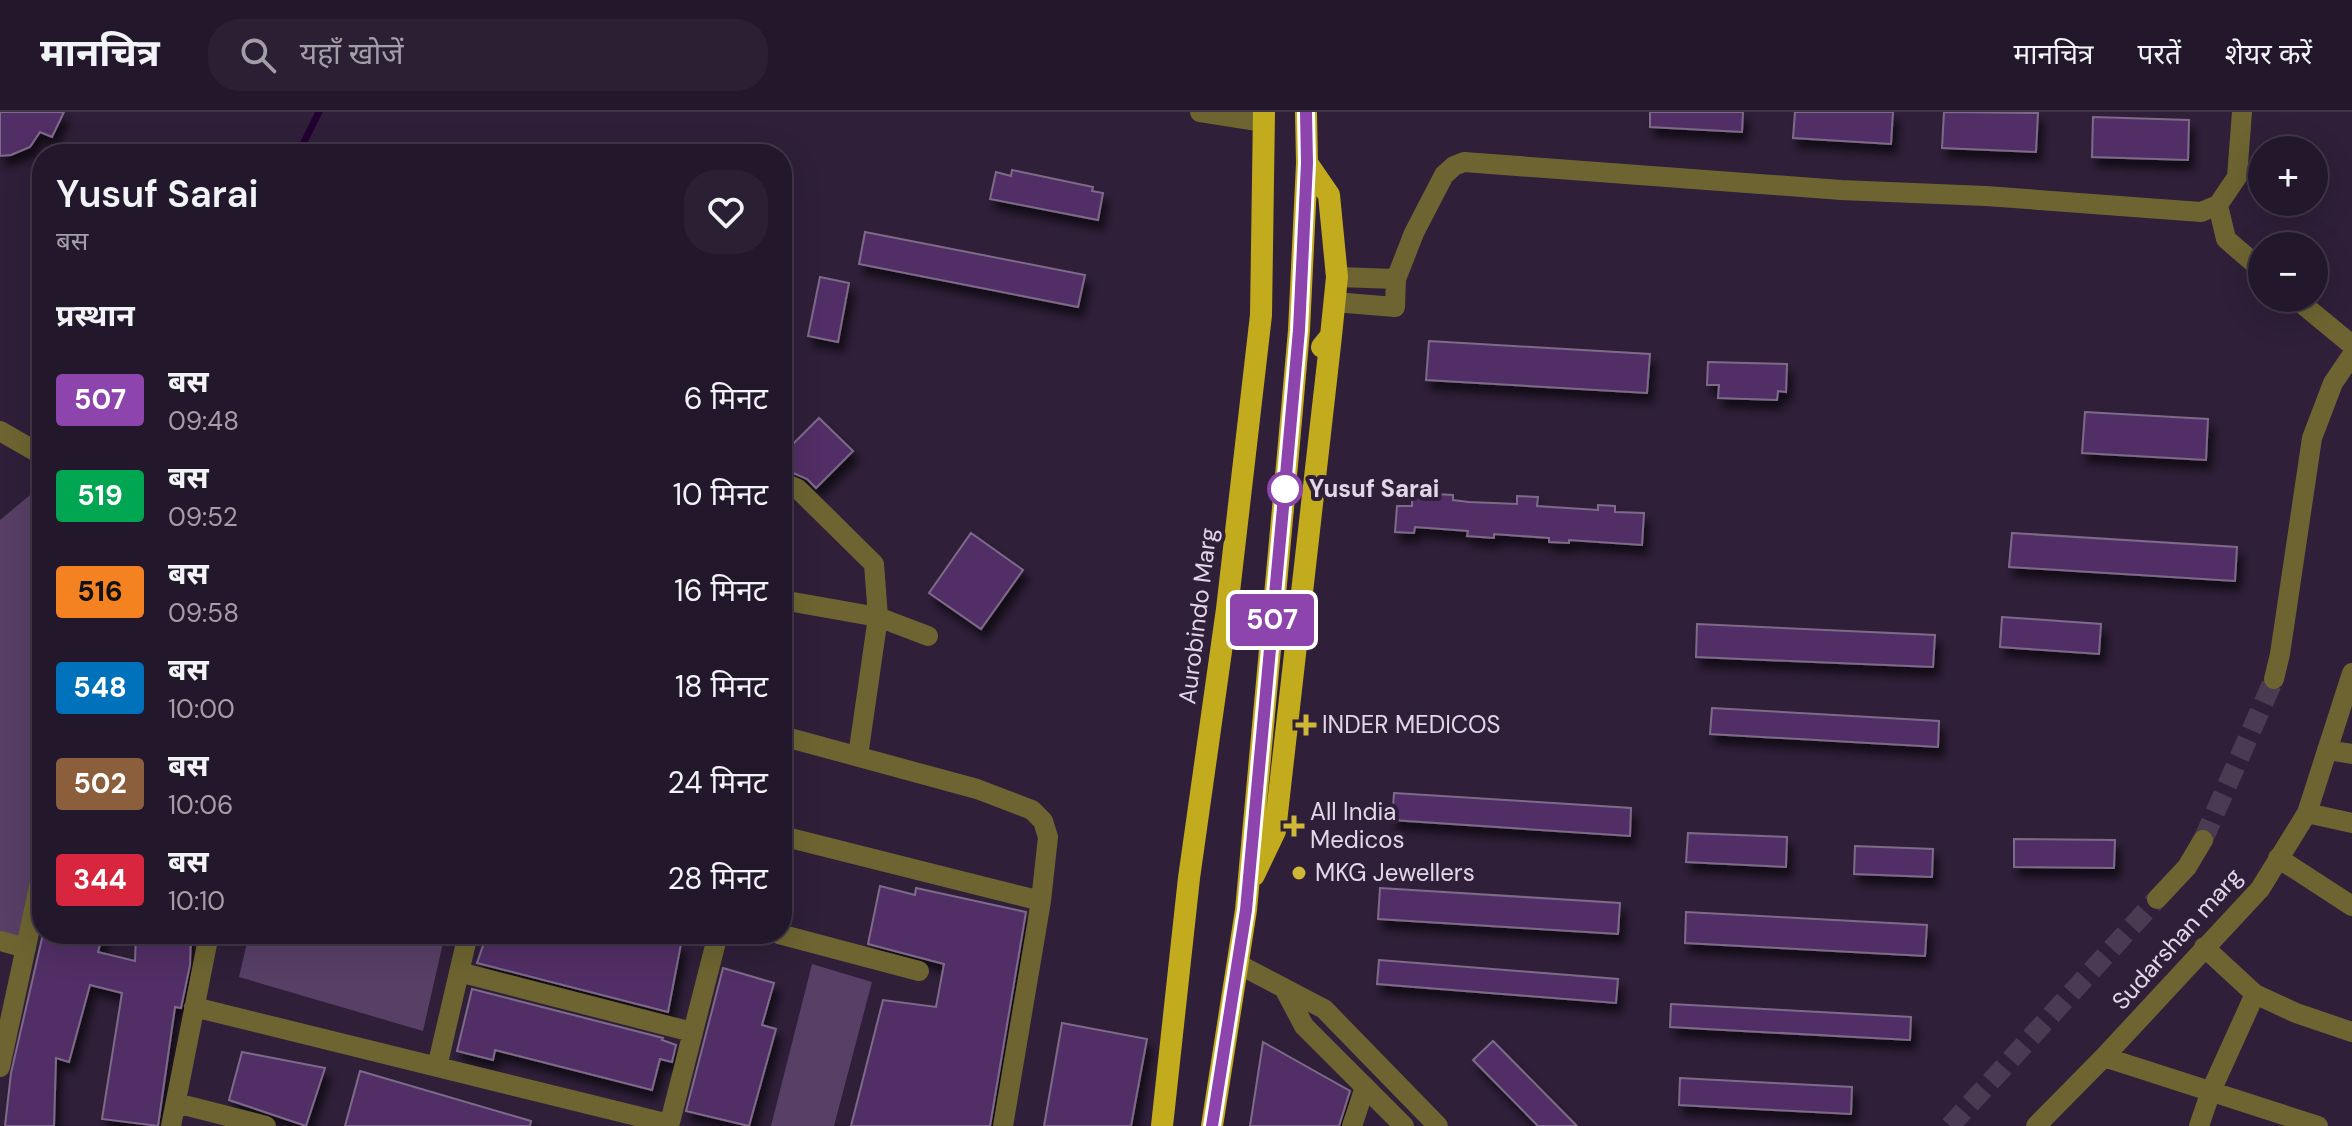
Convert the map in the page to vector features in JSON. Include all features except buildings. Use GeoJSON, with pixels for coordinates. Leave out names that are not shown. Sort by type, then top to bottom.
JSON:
{"type":"FeatureCollection","features":[{"type":"Feature","properties":{"kind":"highway"},"geometry":{"type":"LineString","coordinates":[[1212,1126],[1248,887],[1294,383],[1307,163],[1306,112]]}},
{"type":"Feature","properties":{"kind":"highway","name":"Aurobindo Marg"},"geometry":{"type":"LineString","coordinates":[[1162,1126],[1189,878],[1227,609],[1261,315],[1264,117]]}},
{"type":"Feature","properties":{"kind":"highway"},"geometry":{"type":"LineString","coordinates":[[1248,887],[1275,831],[1337,277],[1329,195],[1307,163]]}},
{"type":"Feature","properties":{"kind":"highway"},"geometry":{"type":"LineString","coordinates":[[1294,383],[1331,336]]}},
{"type":"Feature","properties":{"kind":"street"},"geometry":{"type":"LineString","coordinates":[[1200,112],[1264,117]]}},
{"type":"Feature","properties":{"kind":"street"},"geometry":{"type":"LineString","coordinates":[[1334,302],[1395,307],[1396,279],[1413,234],[1436,187],[1454,166],[1464,162],[1841,190],[1986,196],[2201,212],[2218,205],[2237,177],[2242,112]]}},
{"type":"Feature","properties":{"kind":"street"},"geometry":{"type":"LineString","coordinates":[[2218,205],[2226,239],[2248,258]]}},
{"type":"Feature","properties":{"kind":"street"},"geometry":{"type":"LineString","coordinates":[[1337,277],[1396,279]]}},
{"type":"Feature","properties":{"kind":"street"},"geometry":{"type":"LineString","coordinates":[[2312,312],[2352,345]]}},
{"type":"Feature","properties":{"kind":"street"},"geometry":{"type":"LineString","coordinates":[[2274,679],[2312,438],[2333,383],[2352,355]]}},
{"type":"Feature","properties":{"kind":"street"},"geometry":{"type":"LineString","coordinates":[[0,431],[32,449]]}},
{"type":"Feature","properties":{"kind":"street"},"geometry":{"type":"LineString","coordinates":[[792,486],[874,564],[878,617],[858,756]]}},
{"type":"Feature","properties":{"kind":"street"},"geometry":{"type":"LineString","coordinates":[[792,602],[878,617],[928,636]]}},
{"type":"Feature","properties":{"kind":"street","name":"Sudarshan marg"},"geometry":{"type":"LineString","coordinates":[[2036,1126],[2260,889],[2307,813],[2352,673]]}},
{"type":"Feature","properties":{"kind":"street"},"geometry":{"type":"LineString","coordinates":[[792,739],[977,789],[1032,810],[1043,821],[1048,837],[1041,901],[1003,1126]]}},
{"type":"Feature","properties":{"kind":"street"},"geometry":{"type":"LineString","coordinates":[[2327,750],[2352,754]]}},
{"type":"Feature","properties":{"kind":"street"},"geometry":{"type":"LineString","coordinates":[[2307,813],[2352,823]]}},
{"type":"Feature","properties":{"kind":"street"},"geometry":{"type":"LineString","coordinates":[[792,839],[1041,901]]}},
{"type":"Feature","properties":{"kind":"street"},"geometry":{"type":"LineString","coordinates":[[2157,899],[2187,867],[2203,840]]}},
{"type":"Feature","properties":{"kind":"street"},"geometry":{"type":"LineString","coordinates":[[2278,858],[2352,906]]}},
{"type":"Feature","properties":{"kind":"street"},"geometry":{"type":"LineString","coordinates":[[1,1055],[32,920]]}},
{"type":"Feature","properties":{"kind":"street"},"geometry":{"type":"LineString","coordinates":[[792,937],[919,971]]}},
{"type":"Feature","properties":{"kind":"street"},"geometry":{"type":"LineString","coordinates":[[0,941],[26,948]]}},
{"type":"Feature","properties":{"kind":"street"},"geometry":{"type":"LineString","coordinates":[[171,1126],[207,944]]}},
{"type":"Feature","properties":{"kind":"street"},"geometry":{"type":"LineString","coordinates":[[437,1067],[466,944]]}},
{"type":"Feature","properties":{"kind":"street"},"geometry":{"type":"LineString","coordinates":[[194,1007],[669,1125],[715,944]]}},
{"type":"Feature","properties":{"kind":"street"},"geometry":{"type":"LineString","coordinates":[[2204,947],[2255,994],[2296,1013],[2352,1032]]}},
{"type":"Feature","properties":{"kind":"street"},"geometry":{"type":"LineString","coordinates":[[1238,964],[1324,1009],[1438,1126]]}},
{"type":"Feature","properties":{"kind":"street"},"geometry":{"type":"LineString","coordinates":[[459,972],[692,1032]]}},
{"type":"Feature","properties":{"kind":"street"},"geometry":{"type":"LineString","coordinates":[[1284,988],[1304,1026],[1404,1126]]}},
{"type":"Feature","properties":{"kind":"street"},"geometry":{"type":"LineString","coordinates":[[2199,1126],[2211,1091],[2255,994]]}},
{"type":"Feature","properties":{"kind":"street"},"geometry":{"type":"LineString","coordinates":[[2104,1057],[2318,1126]]}},
{"type":"Feature","properties":{"kind":"street"},"geometry":{"type":"LineString","coordinates":[[1352,1126],[1365,1087]]}},
{"type":"Feature","properties":{"kind":"street"},"geometry":{"type":"LineString","coordinates":[[176,1103],[266,1126]]}},
{"type":"Feature","properties":{"kind":"shaded area"},"geometry":{"type":"Polygon","coordinates":[[[32,493],[32,879],[26,948],[0,941],[0,520],[32,493]]]}},
{"type":"Feature","properties":{"kind":"shaded area"},"geometry":{"type":"Polygon","coordinates":[[[247,944],[443,944],[423,1031],[239,977],[247,944]]]}},
{"type":"Feature","properties":{"kind":"shaded area"},"geometry":{"type":"Polygon","coordinates":[[[812,964],[872,982],[834,1126],[771,1126],[812,964]]]}},
{"type":"Feature","properties":{"kind":"waterway"},"geometry":{"type":"LineString","coordinates":[[303,144],[319,112]]}},
{"type":"Feature","properties":{"kind":"tunnel"},"geometry":{"type":"LineString","coordinates":[[2203,840],[2274,679]]}},
{"type":"Feature","properties":{"kind":"tunnel"},"geometry":{"type":"LineString","coordinates":[[1950,1126],[2157,899]]}},
{"type":"Feature","properties":{"kind":"bus line","name":"507"},"geometry":{"type":"LineString","coordinates":[[1212,1126],[1246,910],[1299,330],[1307,163],[1306,112]]}},
{"type":"Feature","properties":{"kind":"place","name":"Yusuf Sarai"},"geometry":{"type":"Point","coordinates":[1285,489]}},
{"type":"Feature","properties":{"kind":"place","name":"INDER MEDICOS"},"geometry":{"type":"Point","coordinates":[1306,725]}},
{"type":"Feature","properties":{"kind":"place","name":"All India Medicos"},"geometry":{"type":"Point","coordinates":[1294,826]}},
{"type":"Feature","properties":{"kind":"place","name":"MKG Jewellers"},"geometry":{"type":"Point","coordinates":[1299,873]}}]}
